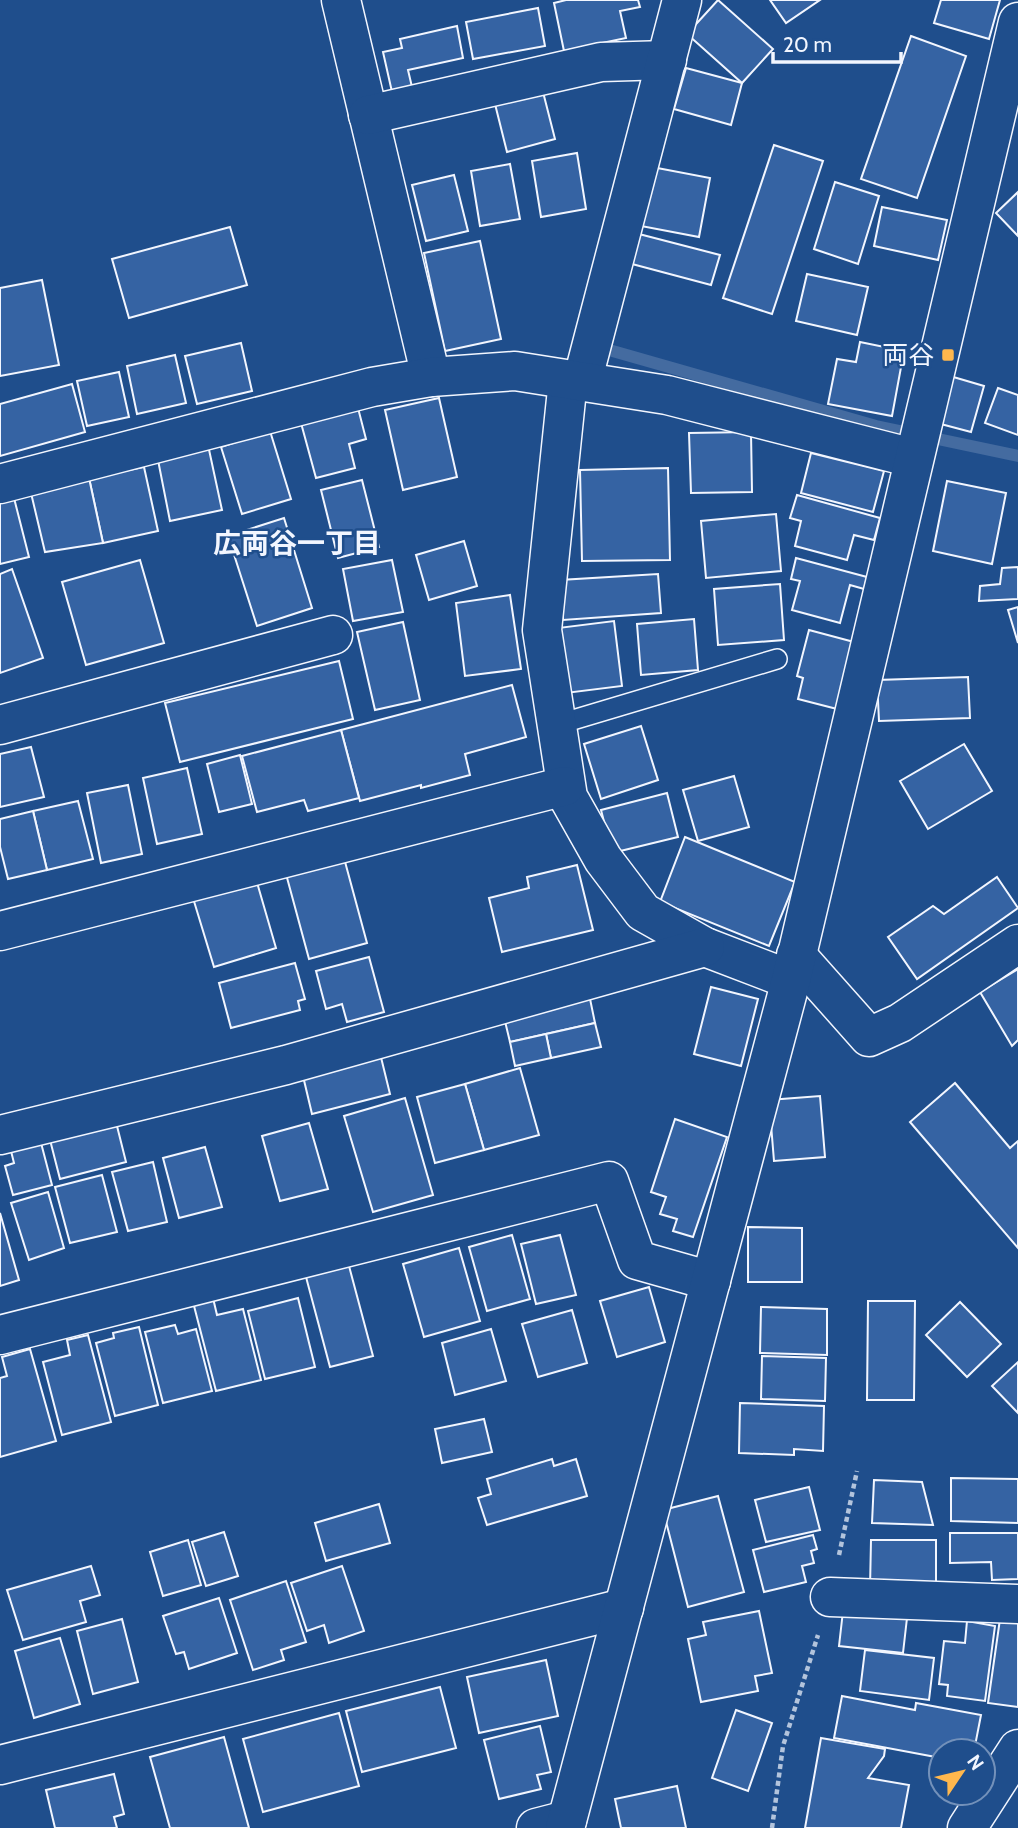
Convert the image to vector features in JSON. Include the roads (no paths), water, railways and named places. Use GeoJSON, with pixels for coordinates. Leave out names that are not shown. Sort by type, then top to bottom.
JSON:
{"type":"FeatureCollection","features":[{"type":"Feature","properties":{"kind":"street"},"geometry":{"type":"LineString","coordinates":[[341,0],[431,377]]}},
{"type":"Feature","properties":{"kind":"street"},"geometry":{"type":"LineString","coordinates":[[682,0],[575,381],[542,630],[568,797],[603,859],[643,912],[705,947],[793,967],[869,1037],[900,1023],[1018,944]]}},
{"type":"Feature","properties":{"kind":"street"},"geometry":{"type":"LineString","coordinates":[[556,1825],[624,1608],[793,967],[1018,22]]}},
{"type":"Feature","properties":{"kind":"street"},"geometry":{"type":"LineString","coordinates":[[368,115],[601,62],[667,60]]}},
{"type":"Feature","properties":{"kind":"street"},"geometry":{"type":"LineString","coordinates":[[0,484],[372,387],[431,377],[515,371],[667,395],[913,458]]}},
{"type":"Feature","properties":{"kind":"street"},"geometry":{"type":"LineString","coordinates":[[0,724],[333,635]]}},
{"type":"Feature","properties":{"kind":"street"},"geometry":{"type":"LineString","coordinates":[[0,931],[565,786]]}},
{"type":"Feature","properties":{"kind":"street"},"geometry":{"type":"LineString","coordinates":[[0,1135],[286,1065],[705,947]]}},
{"type":"Feature","properties":{"kind":"street"},"geometry":{"type":"LineString","coordinates":[[0,1335],[609,1181],[637,1260],[711,1281]]}},
{"type":"Feature","properties":{"kind":"street"},"geometry":{"type":"LineString","coordinates":[[830,1597],[1018,1604]]}},
{"type":"Feature","properties":{"kind":"street"},"geometry":{"type":"LineString","coordinates":[[0,1765],[624,1608]]}},
{"type":"Feature","properties":{"kind":"street"},"geometry":{"type":"LineString","coordinates":[[967,1828],[1018,1749]]}},
{"type":"Feature","properties":{"kind":"lane"},"geometry":{"type":"LineString","coordinates":[[556,725],[777,659]]}},
{"type":"Feature","properties":{"kind":"waterway"},"geometry":{"type":"LineString","coordinates":[[595,346],[876,426],[1018,456]]}},
{"type":"Feature","properties":{"kind":"place","name":"両谷"},"geometry":{"type":"Point","coordinates":[948,355]}},
{"type":"Feature","properties":{"kind":"district","name":"広両谷一丁目"},"geometry":{"type":"Point","coordinates":[297,543]}}]}
